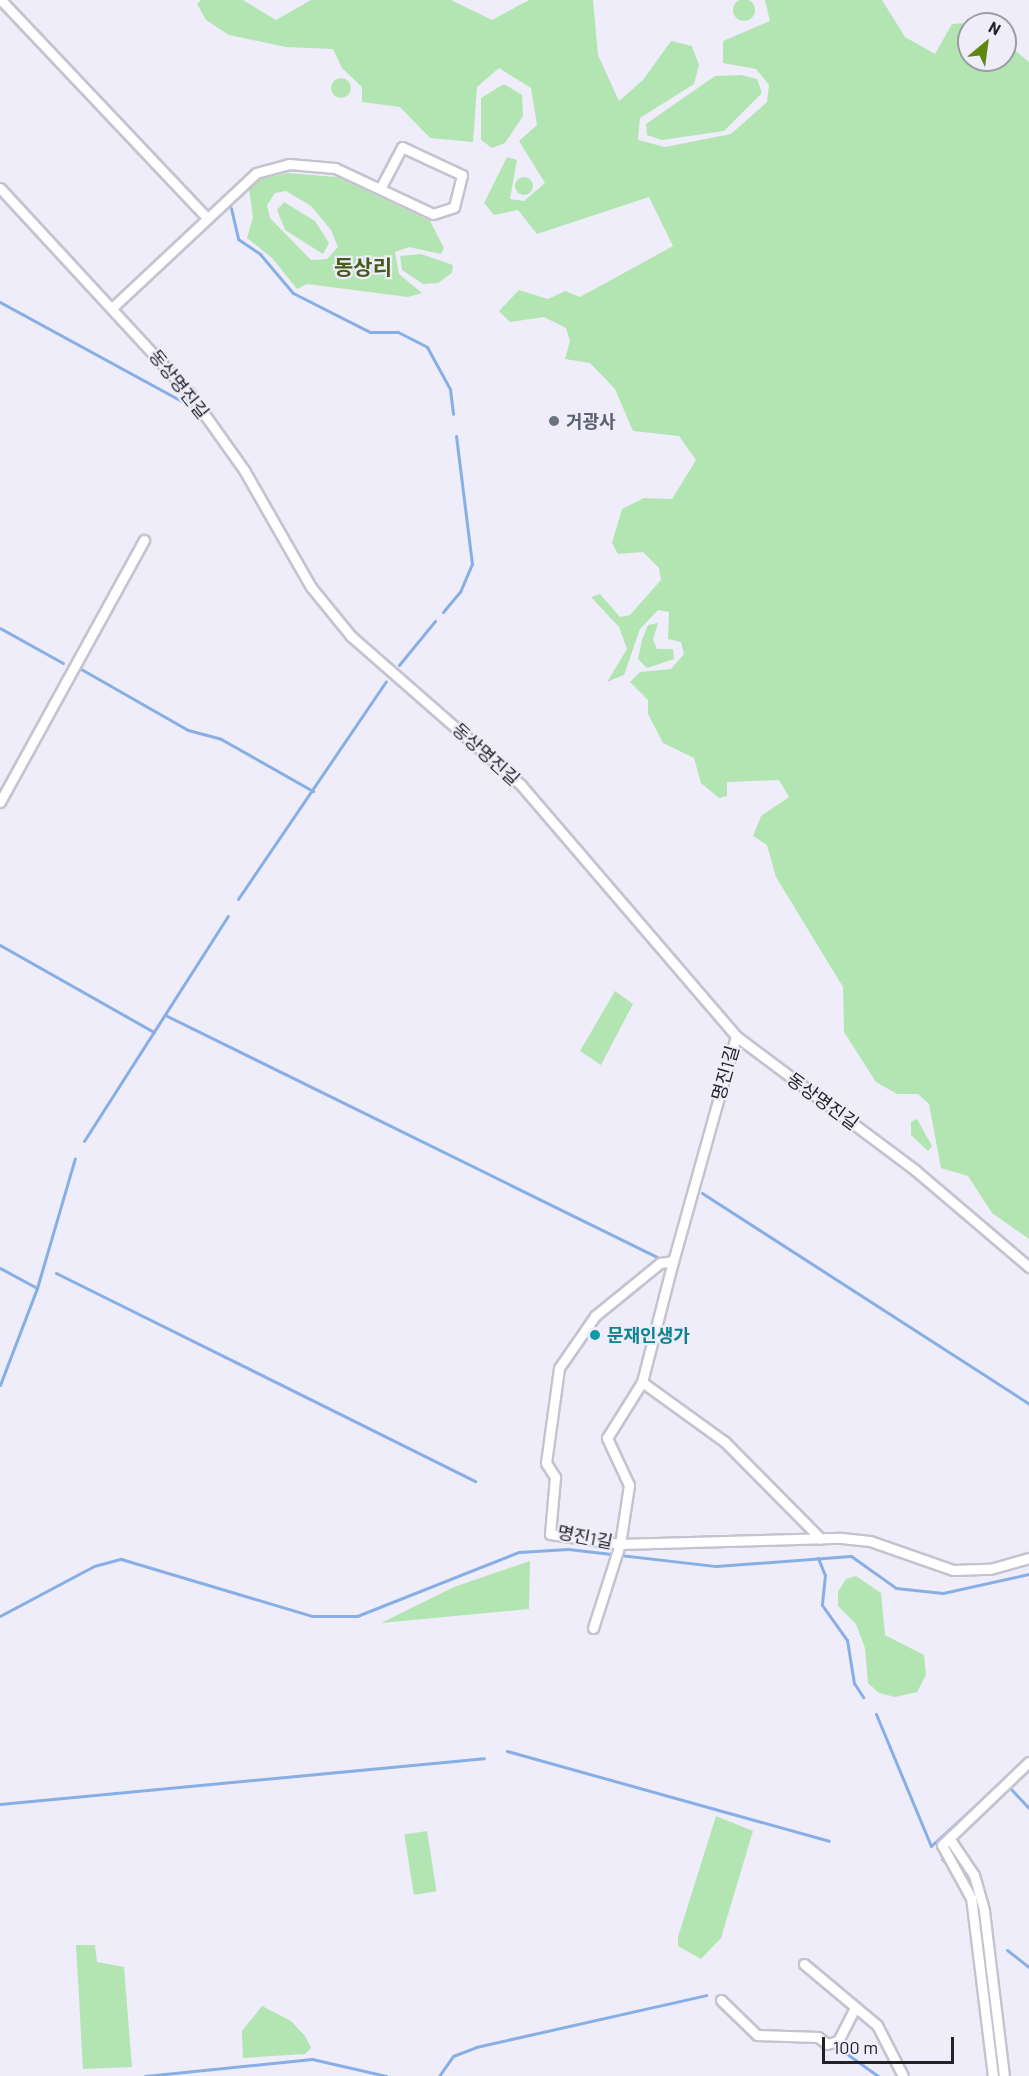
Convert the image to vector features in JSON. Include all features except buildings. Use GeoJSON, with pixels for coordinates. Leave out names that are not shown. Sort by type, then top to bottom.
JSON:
{"type":"FeatureCollection","features":[{"type":"Feature","properties":{"kind":"street"},"geometry":{"type":"LineString","coordinates":[[1,0],[207,218]]}},
{"type":"Feature","properties":{"kind":"street"},"geometry":{"type":"LineString","coordinates":[[113,307],[256,173],[289,164],[335,168],[381,187],[433,214],[454,207],[462,175],[402,147],[381,187]]}},
{"type":"Feature","properties":{"kind":"street","name":"동상명진길"},"geometry":{"type":"LineString","coordinates":[[0,188],[113,307],[190,394],[338,622],[544,809],[736,1036],[915,1170],[1029,1267]]}},
{"type":"Feature","properties":{"kind":"street"},"geometry":{"type":"LineString","coordinates":[[0,802],[144,540]]}},
{"type":"Feature","properties":{"kind":"street","name":"명진1길"},"geometry":{"type":"LineString","coordinates":[[736,1036],[673,1261],[660,1263],[595,1316],[559,1368],[546,1463],[555,1477],[550,1534],[620,1544],[821,1539],[870,1541],[953,1570],[990,1569],[1029,1558]]}},
{"type":"Feature","properties":{"kind":"street"},"geometry":{"type":"LineString","coordinates":[[594,1628],[620,1544],[629,1485],[607,1438],[642,1382],[673,1261]]}},
{"type":"Feature","properties":{"kind":"street"},"geometry":{"type":"LineString","coordinates":[[642,1382],[725,1442],[821,1539]]}},
{"type":"Feature","properties":{"kind":"street"},"geometry":{"type":"LineString","coordinates":[[993,2076],[971,1898],[942,1845],[1029,1762]]}},
{"type":"Feature","properties":{"kind":"street"},"geometry":{"type":"LineString","coordinates":[[949,1838],[974,1875],[984,1911],[1004,2076]]}},
{"type":"Feature","properties":{"kind":"street"},"geometry":{"type":"LineString","coordinates":[[804,1964],[877,2025],[903,2076]]}},
{"type":"Feature","properties":{"kind":"street"},"geometry":{"type":"LineString","coordinates":[[721,2000],[757,2035],[818,2037],[827,2044],[838,2041],[854,2008]]}},
{"type":"Feature","properties":{"kind":"green space"},"geometry":{"type":"Polygon","coordinates":[[[744,-1],[752,2],[755,10],[752,18],[744,21],[736,18],[733,10],[736,2],[744,-1]]]}},
{"type":"Feature","properties":{"kind":"green space"},"geometry":{"type":"Polygon","coordinates":[[[201,0],[243,0],[276,20],[311,0],[451,0],[492,20],[529,0],[593,0],[598,55],[619,101],[643,80],[671,41],[692,46],[699,65],[694,84],[640,118],[638,140],[665,147],[731,134],[767,102],[769,85],[756,69],[723,63],[723,41],[770,21],[765,0],[882,0],[905,37],[935,54],[952,24],[957,24],[957,72],[1017,72],[1017,52],[1029,62],[1029,1239],[992,1213],[968,1176],[941,1168],[929,1104],[918,1094],[897,1094],[876,1082],[844,1032],[843,987],[776,877],[767,845],[753,836],[761,816],[789,797],[779,780],[727,782],[727,796],[719,798],[701,783],[694,758],[663,743],[648,714],[648,700],[630,682],[640,672],[671,669],[684,654],[681,642],[668,639],[669,612],[658,610],[640,629],[624,675],[607,682],[627,649],[619,627],[591,597],[600,594],[620,617],[630,615],[661,580],[659,568],[643,552],[618,554],[612,543],[622,509],[644,498],[672,499],[696,460],[679,436],[633,431],[615,389],[590,363],[565,359],[570,341],[566,328],[544,317],[510,322],[499,311],[519,290],[548,299],[565,291],[580,297],[673,246],[649,197],[537,234],[518,210],[494,215],[484,203],[507,157],[517,160],[510,199],[524,201],[545,183],[519,141],[537,125],[531,88],[499,68],[477,87],[473,142],[430,138],[400,107],[362,102],[362,87],[342,68],[333,49],[286,47],[229,35],[206,20],[197,4],[201,0]]]}},
{"type":"Feature","properties":{"kind":"green space"},"geometry":{"type":"Polygon","coordinates":[[[741,75],[757,79],[762,93],[724,131],[662,140],[647,135],[646,124],[715,76],[741,75]]]}},
{"type":"Feature","properties":{"kind":"green space"},"geometry":{"type":"Polygon","coordinates":[[[341,78],[348,81],[351,88],[348,95],[341,98],[334,95],[331,88],[334,81],[341,78]]]}},
{"type":"Feature","properties":{"kind":"green space"},"geometry":{"type":"Polygon","coordinates":[[[504,84],[522,95],[523,116],[505,143],[492,148],[481,140],[481,98],[504,84]]]}},
{"type":"Feature","properties":{"kind":"green space"},"geometry":{"type":"Polygon","coordinates":[[[288,173],[337,177],[430,221],[444,248],[441,254],[409,247],[395,252],[399,274],[422,293],[408,297],[307,284],[297,289],[272,258],[247,238],[253,217],[249,189],[261,179],[288,173]],[[286,191],[275,193],[267,205],[270,218],[311,260],[327,259],[338,247],[331,230],[311,206],[286,191]]]}},
{"type":"Feature","properties":{"kind":"green space"},"geometry":{"type":"Polygon","coordinates":[[[524,177],[530,180],[533,186],[530,192],[524,195],[518,192],[515,186],[518,180],[524,177]]]}},
{"type":"Feature","properties":{"kind":"green space"},"geometry":{"type":"Polygon","coordinates":[[[284,202],[315,221],[329,243],[323,254],[285,230],[277,210],[284,202]]]}},
{"type":"Feature","properties":{"kind":"green space"},"geometry":{"type":"Polygon","coordinates":[[[421,254],[453,265],[452,273],[438,283],[423,284],[402,270],[400,256],[421,254]]]}},
{"type":"Feature","properties":{"kind":"green space"},"geometry":{"type":"Polygon","coordinates":[[[658,623],[653,639],[657,649],[673,649],[674,659],[647,668],[638,659],[642,640],[648,625],[658,623]]]}},
{"type":"Feature","properties":{"kind":"green space"},"geometry":{"type":"Polygon","coordinates":[[[615,991],[633,1004],[601,1065],[580,1051],[615,991]]]}},
{"type":"Feature","properties":{"kind":"green space"},"geometry":{"type":"Polygon","coordinates":[[[917,1119],[932,1146],[928,1151],[911,1135],[911,1122],[917,1119]]]}},
{"type":"Feature","properties":{"kind":"green space"},"geometry":{"type":"Polygon","coordinates":[[[530,1561],[529,1609],[381,1623],[454,1587],[530,1561]]]}},
{"type":"Feature","properties":{"kind":"green space"},"geometry":{"type":"Polygon","coordinates":[[[856,1576],[881,1593],[885,1635],[924,1655],[926,1675],[917,1692],[895,1697],[879,1693],[868,1683],[865,1648],[856,1624],[838,1606],[838,1592],[846,1579],[856,1576]]]}},
{"type":"Feature","properties":{"kind":"green space"},"geometry":{"type":"Polygon","coordinates":[[[716,1816],[753,1831],[721,1938],[701,1959],[678,1946],[678,1937],[716,1816]]]}},
{"type":"Feature","properties":{"kind":"green space"},"geometry":{"type":"Polygon","coordinates":[[[427,1831],[437,1891],[414,1895],[404,1835],[427,1831]]]}},
{"type":"Feature","properties":{"kind":"green space"},"geometry":{"type":"Polygon","coordinates":[[[76,1945],[95,1945],[97,1962],[124,1967],[132,2067],[83,2069],[76,1945]]]}},
{"type":"Feature","properties":{"kind":"green space"},"geometry":{"type":"Polygon","coordinates":[[[262,2006],[291,2021],[305,2036],[311,2048],[305,2054],[243,2058],[242,2031],[262,2006]]]}},
{"type":"Feature","properties":{"kind":"waterway"},"geometry":{"type":"LineString","coordinates":[[231,208],[238,239],[260,254],[293,293],[370,332],[398,332],[427,347],[450,389],[453,414]]}},
{"type":"Feature","properties":{"kind":"waterway"},"geometry":{"type":"LineString","coordinates":[[0,302],[187,404]]}},
{"type":"Feature","properties":{"kind":"waterway"},"geometry":{"type":"LineString","coordinates":[[443,612],[460,592],[472,564],[456,436]]}},
{"type":"Feature","properties":{"kind":"waterway"},"geometry":{"type":"LineString","coordinates":[[399,665],[435,621]]}},
{"type":"Feature","properties":{"kind":"waterway"},"geometry":{"type":"LineString","coordinates":[[0,628],[63,663]]}},
{"type":"Feature","properties":{"kind":"waterway"},"geometry":{"type":"LineString","coordinates":[[81,669],[188,730],[221,739],[313,791]]}},
{"type":"Feature","properties":{"kind":"waterway"},"geometry":{"type":"LineString","coordinates":[[238,899],[386,681]]}},
{"type":"Feature","properties":{"kind":"waterway"},"geometry":{"type":"LineString","coordinates":[[84,1141],[228,916]]}},
{"type":"Feature","properties":{"kind":"waterway"},"geometry":{"type":"LineString","coordinates":[[0,945],[154,1032]]}},
{"type":"Feature","properties":{"kind":"waterway"},"geometry":{"type":"LineString","coordinates":[[165,1015],[657,1257]]}},
{"type":"Feature","properties":{"kind":"waterway"},"geometry":{"type":"LineString","coordinates":[[0,1385],[37,1288],[75,1158]]}},
{"type":"Feature","properties":{"kind":"waterway"},"geometry":{"type":"LineString","coordinates":[[702,1193],[1029,1404]]}},
{"type":"Feature","properties":{"kind":"waterway"},"geometry":{"type":"LineString","coordinates":[[0,1268],[37,1288]]}},
{"type":"Feature","properties":{"kind":"waterway"},"geometry":{"type":"LineString","coordinates":[[56,1273],[475,1481]]}},
{"type":"Feature","properties":{"kind":"waterway"},"geometry":{"type":"LineString","coordinates":[[0,1616],[94,1566],[121,1559],[312,1616],[357,1616],[519,1552],[568,1549],[716,1566],[851,1556],[896,1588],[943,1593],[1029,1574]]}},
{"type":"Feature","properties":{"kind":"waterway"},"geometry":{"type":"LineString","coordinates":[[818,1558],[825,1575],[822,1605],[847,1640],[854,1683],[863,1697]]}},
{"type":"Feature","properties":{"kind":"waterway"},"geometry":{"type":"LineString","coordinates":[[876,1714],[931,1846],[1003,1780]]}},
{"type":"Feature","properties":{"kind":"waterway"},"geometry":{"type":"LineString","coordinates":[[507,1751],[829,1841]]}},
{"type":"Feature","properties":{"kind":"waterway"},"geometry":{"type":"LineString","coordinates":[[0,1804],[484,1758]]}},
{"type":"Feature","properties":{"kind":"waterway"},"geometry":{"type":"LineString","coordinates":[[1011,1789],[1029,1808]]}},
{"type":"Feature","properties":{"kind":"waterway"},"geometry":{"type":"LineString","coordinates":[[942,1859],[949,1866]]}},
{"type":"Feature","properties":{"kind":"waterway"},"geometry":{"type":"LineString","coordinates":[[1007,1950],[1029,1967]]}},
{"type":"Feature","properties":{"kind":"waterway"},"geometry":{"type":"LineString","coordinates":[[439,2076],[453,2056],[476,2047],[706,1995]]}},
{"type":"Feature","properties":{"kind":"waterway"},"geometry":{"type":"LineString","coordinates":[[840,2049],[878,2076]]}},
{"type":"Feature","properties":{"kind":"waterway"},"geometry":{"type":"LineString","coordinates":[[145,2076],[312,2059],[386,2076]]}},
{"type":"Feature","properties":{"kind":"place","name":"거광사"},"geometry":{"type":"Point","coordinates":[554,421]}},
{"type":"Feature","properties":{"kind":"place","name":"문재인생가"},"geometry":{"type":"Point","coordinates":[595,1335]}},
{"type":"Feature","properties":{"kind":"district","name":"동상리"},"geometry":{"type":"Point","coordinates":[363,267]}}]}
